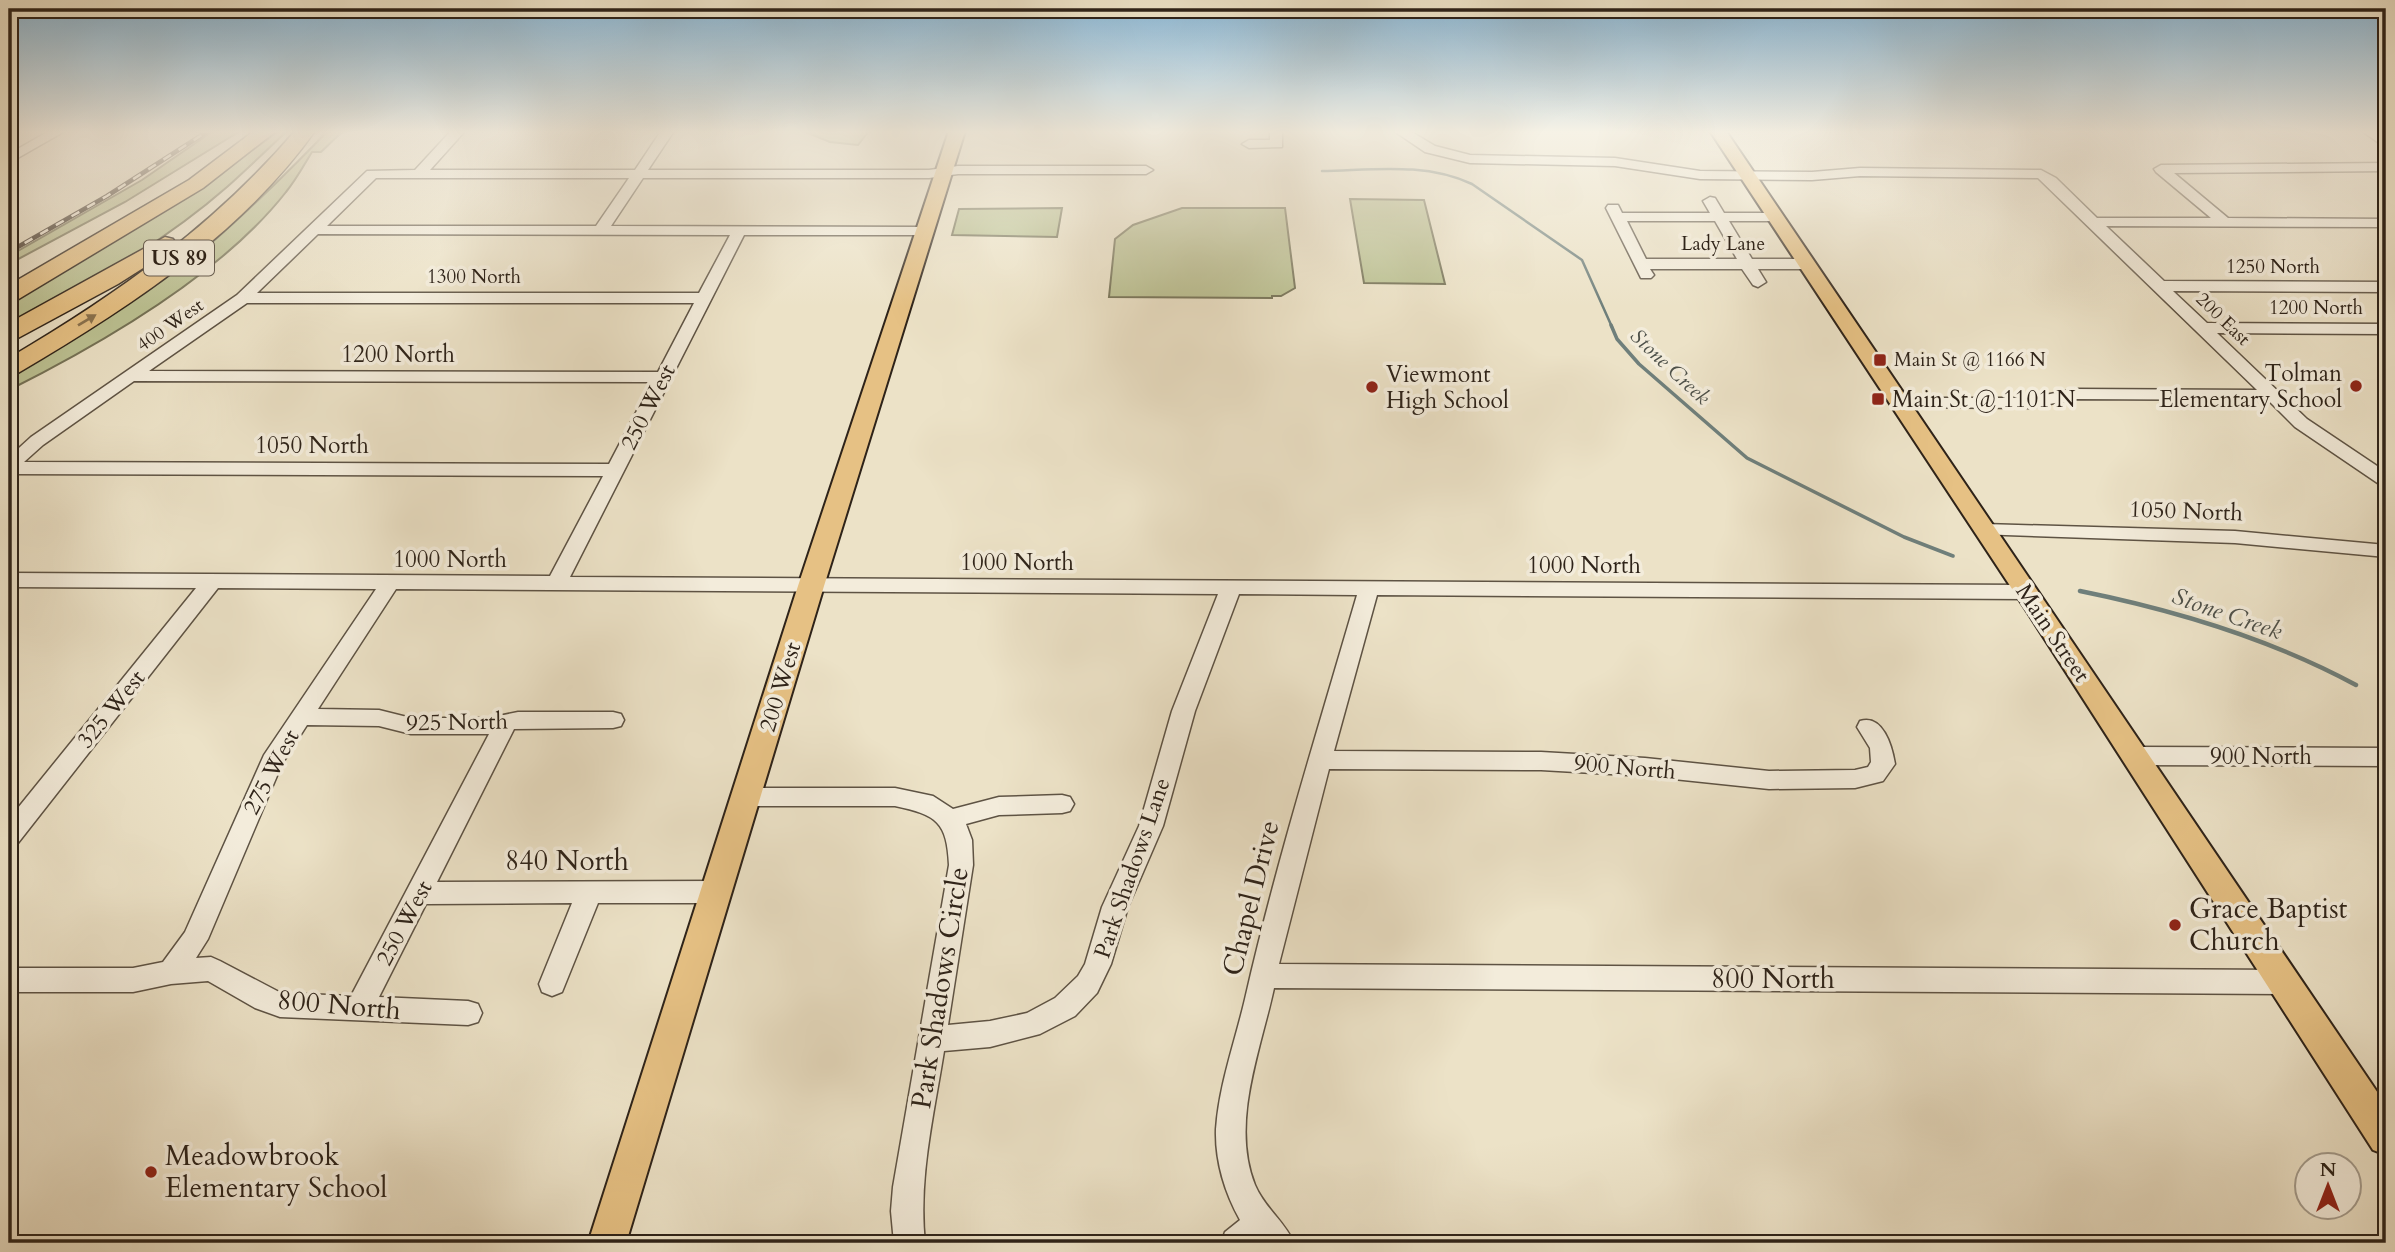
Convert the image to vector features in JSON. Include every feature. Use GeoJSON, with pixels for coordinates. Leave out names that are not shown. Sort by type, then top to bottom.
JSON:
{"type":"FeatureCollection","features":[{"type":"Feature","properties":{"kind":"highway"},"geometry":{"type":"LineString","coordinates":[[9,272],[133,209],[165,189]]}},
{"type":"Feature","properties":{"kind":"highway","name":"US 89"},"geometry":{"type":"LineString","coordinates":[[9,295],[187,189]]}},
{"type":"Feature","properties":{"kind":"highway"},"geometry":{"type":"LineString","coordinates":[[9,333],[110,279],[176,237],[234,189]]}},
{"type":"Feature","properties":{"kind":"highway","name":"US 89"},"geometry":{"type":"LineString","coordinates":[[9,368],[121,300],[196,245],[254,189]]}},
{"type":"Feature","properties":{"kind":"main road","name":"200 West"},"geometry":{"type":"LineString","coordinates":[[607,1243],[811,586],[938,189]]}},
{"type":"Feature","properties":{"kind":"main road","name":"Main Street"},"geometry":{"type":"LineString","coordinates":[[1757,189],[2386,1136]]}},
{"type":"Feature","properties":{"kind":"street","name":"400 West"},"geometry":{"type":"LineString","coordinates":[[9,467],[37,441],[243,298],[356,189]]}},
{"type":"Feature","properties":{"kind":"street"},"geometry":{"type":"LineString","coordinates":[[601,230],[629,189]]}},
{"type":"Feature","properties":{"kind":"street","name":"200 East"},"geometry":{"type":"LineString","coordinates":[[2060,189],[2310,430],[2386,480]]}},
{"type":"Feature","properties":{"kind":"street"},"geometry":{"type":"LineString","coordinates":[[2185,189],[2225,223]]}},
{"type":"Feature","properties":{"kind":"street"},"geometry":{"type":"LineString","coordinates":[[1710,201],[1758,282]]}},
{"type":"Feature","properties":{"kind":"street","name":"Lady Lane"},"geometry":{"type":"LineString","coordinates":[[1720,217],[1616,212],[1643,270],[1747,264],[1806,264]]}},
{"type":"Feature","properties":{"kind":"street"},"geometry":{"type":"LineString","coordinates":[[1720,217],[1775,217]]}},
{"type":"Feature","properties":{"kind":"street"},"geometry":{"type":"LineString","coordinates":[[2094,222],[2386,223]]}},
{"type":"Feature","properties":{"kind":"street"},"geometry":{"type":"LineString","coordinates":[[313,230],[925,231]]}},
{"type":"Feature","properties":{"kind":"street","name":"250 West"},"geometry":{"type":"LineString","coordinates":[[556,584],[739,230]]}},
{"type":"Feature","properties":{"kind":"street","name":"1250 North"},"geometry":{"type":"LineString","coordinates":[[2159,286],[2386,287]]}},
{"type":"Feature","properties":{"kind":"street","name":"1300 North"},"geometry":{"type":"LineString","coordinates":[[243,298],[704,298]]}},
{"type":"Feature","properties":{"kind":"street","name":"1200 North"},"geometry":{"type":"LineString","coordinates":[[2203,328],[2386,329]]}},
{"type":"Feature","properties":{"kind":"street","name":"1200 North"},"geometry":{"type":"LineString","coordinates":[[132,376],[663,377]]}},
{"type":"Feature","properties":{"kind":"street"},"geometry":{"type":"LineString","coordinates":[[1899,403],[2031,403],[2074,394],[2271,395]]}},
{"type":"Feature","properties":{"kind":"street","name":"1050 North"},"geometry":{"type":"LineString","coordinates":[[9,467],[615,470]]}},
{"type":"Feature","properties":{"kind":"street","name":"1050 North"},"geometry":{"type":"LineString","coordinates":[[1984,530],[2235,537],[2383,554]]}},
{"type":"Feature","properties":{"kind":"street","name":"1000 North"},"geometry":{"type":"LineString","coordinates":[[9,580],[2025,592]]}},
{"type":"Feature","properties":{"kind":"street","name":"325 West"},"geometry":{"type":"LineString","coordinates":[[9,836],[213,582]]}},
{"type":"Feature","properties":{"kind":"street","name":"275 West"},"geometry":{"type":"LineString","coordinates":[[171,972],[195,939],[265,773],[390,583]]}},
{"type":"Feature","properties":{"kind":"street","name":"Park Shadows Lane"},"geometry":{"type":"LineString","coordinates":[[931,1039],[1016,1029],[1032,1024],[1065,1007],[1088,985],[1103,952],[1115,905],[1138,862],[1155,814],[1171,752],[1230,588]]}},
{"type":"Feature","properties":{"kind":"street","name":"Chapel Drive"},"geometry":{"type":"LineString","coordinates":[[1258,1237],[1235,1167],[1231,1128],[1263,975],[1369,589]]}},
{"type":"Feature","properties":{"kind":"street","name":"925 North"},"geometry":{"type":"LineString","coordinates":[[301,717],[371,717],[411,726],[506,723],[518,720],[613,720]]}},
{"type":"Feature","properties":{"kind":"street","name":"250 West"},"geometry":{"type":"LineString","coordinates":[[358,1010],[506,723]]}},
{"type":"Feature","properties":{"kind":"street","name":"900 North"},"geometry":{"type":"LineString","coordinates":[[1320,760],[1541,761],[1645,767],[1750,779],[1856,779],[1875,775],[1883,764],[1881,747],[1868,727]]}},
{"type":"Feature","properties":{"kind":"street","name":"900 North"},"geometry":{"type":"LineString","coordinates":[[2135,756],[2386,757]]}},
{"type":"Feature","properties":{"kind":"street"},"geometry":{"type":"LineString","coordinates":[[746,797],[911,799],[938,810],[950,819],[999,806],[1062,803]]}},
{"type":"Feature","properties":{"kind":"street","name":"Park Shadows Circle"},"geometry":{"type":"LineString","coordinates":[[909,1243],[906,1211],[931,1039],[961,865],[960,840],[950,819]]}},
{"type":"Feature","properties":{"kind":"street"},"geometry":{"type":"LineString","coordinates":[[552,984],[589,892]]}},
{"type":"Feature","properties":{"kind":"street","name":"840 North"},"geometry":{"type":"LineString","coordinates":[[418,893],[716,892]]}},
{"type":"Feature","properties":{"kind":"street","name":"800 North"},"geometry":{"type":"LineString","coordinates":[[9,979],[134,980],[171,972],[211,968],[280,1005],[468,1013]]}},
{"type":"Feature","properties":{"kind":"street","name":"800 North"},"geometry":{"type":"LineString","coordinates":[[1263,975],[2284,982]]}},
{"type":"Feature","properties":{"kind":"green space"},"geometry":{"type":"Polygon","coordinates":[[[126,189],[145,189],[9,264],[9,256],[126,189]]]}},
{"type":"Feature","properties":{"kind":"green space"},"geometry":{"type":"Polygon","coordinates":[[[196,189],[224,189],[149,246],[9,327],[9,300],[196,189]]]}},
{"type":"Feature","properties":{"kind":"green space"},"geometry":{"type":"Polygon","coordinates":[[[269,189],[288,189],[229,251],[158,305],[82,351],[9,390],[9,374],[81,332],[180,267],[223,233],[269,189]]]}},
{"type":"Feature","properties":{"kind":"green space"},"geometry":{"type":"Polygon","coordinates":[[[1350,199],[1424,200],[1445,284],[1364,283],[1350,199]]]}},
{"type":"Feature","properties":{"kind":"green space"},"geometry":{"type":"Polygon","coordinates":[[[1062,208],[1057,237],[952,235],[959,209],[1062,208]]]}},
{"type":"Feature","properties":{"kind":"green space"},"geometry":{"type":"Polygon","coordinates":[[[1182,208],[1285,208],[1295,288],[1272,298],[1109,297],[1115,239],[1133,225],[1182,208]]]}},
{"type":"Feature","properties":{"kind":"waterway","name":"Stone Creek"},"geometry":{"type":"LineString","coordinates":[[1480,189],[1582,260],[1612,327]]}},
{"type":"Feature","properties":{"kind":"waterway","name":"Stone Creek"},"geometry":{"type":"LineString","coordinates":[[1611,325],[1617,339],[1639,364],[1747,458],[1904,537],[1953,556]]}},
{"type":"Feature","properties":{"kind":"waterway","name":"Stone Creek"},"geometry":{"type":"LineString","coordinates":[[2080,591],[2151,607],[2221,628],[2290,654],[2356,685]]}},
{"type":"Feature","properties":{"kind":"railway"},"geometry":{"type":"LineString","coordinates":[[9,252],[117,189]]}},
{"type":"Feature","properties":{"kind":"place","name":"Main St @ 1166 N"},"geometry":{"type":"Point","coordinates":[1880,360]}},
{"type":"Feature","properties":{"kind":"place","name":"Tolman Elementary School"},"geometry":{"type":"Point","coordinates":[2356,386]}},
{"type":"Feature","properties":{"kind":"place","name":"Viewmont High School"},"geometry":{"type":"Point","coordinates":[1372,387]}},
{"type":"Feature","properties":{"kind":"place","name":"Main St @ 1101 N"},"geometry":{"type":"Point","coordinates":[1878,399]}},
{"type":"Feature","properties":{"kind":"place","name":"Grace Baptist Church"},"geometry":{"type":"Point","coordinates":[2175,925]}},
{"type":"Feature","properties":{"kind":"place","name":"Meadowbrook Elementary School"},"geometry":{"type":"Point","coordinates":[151,1172]}}]}
